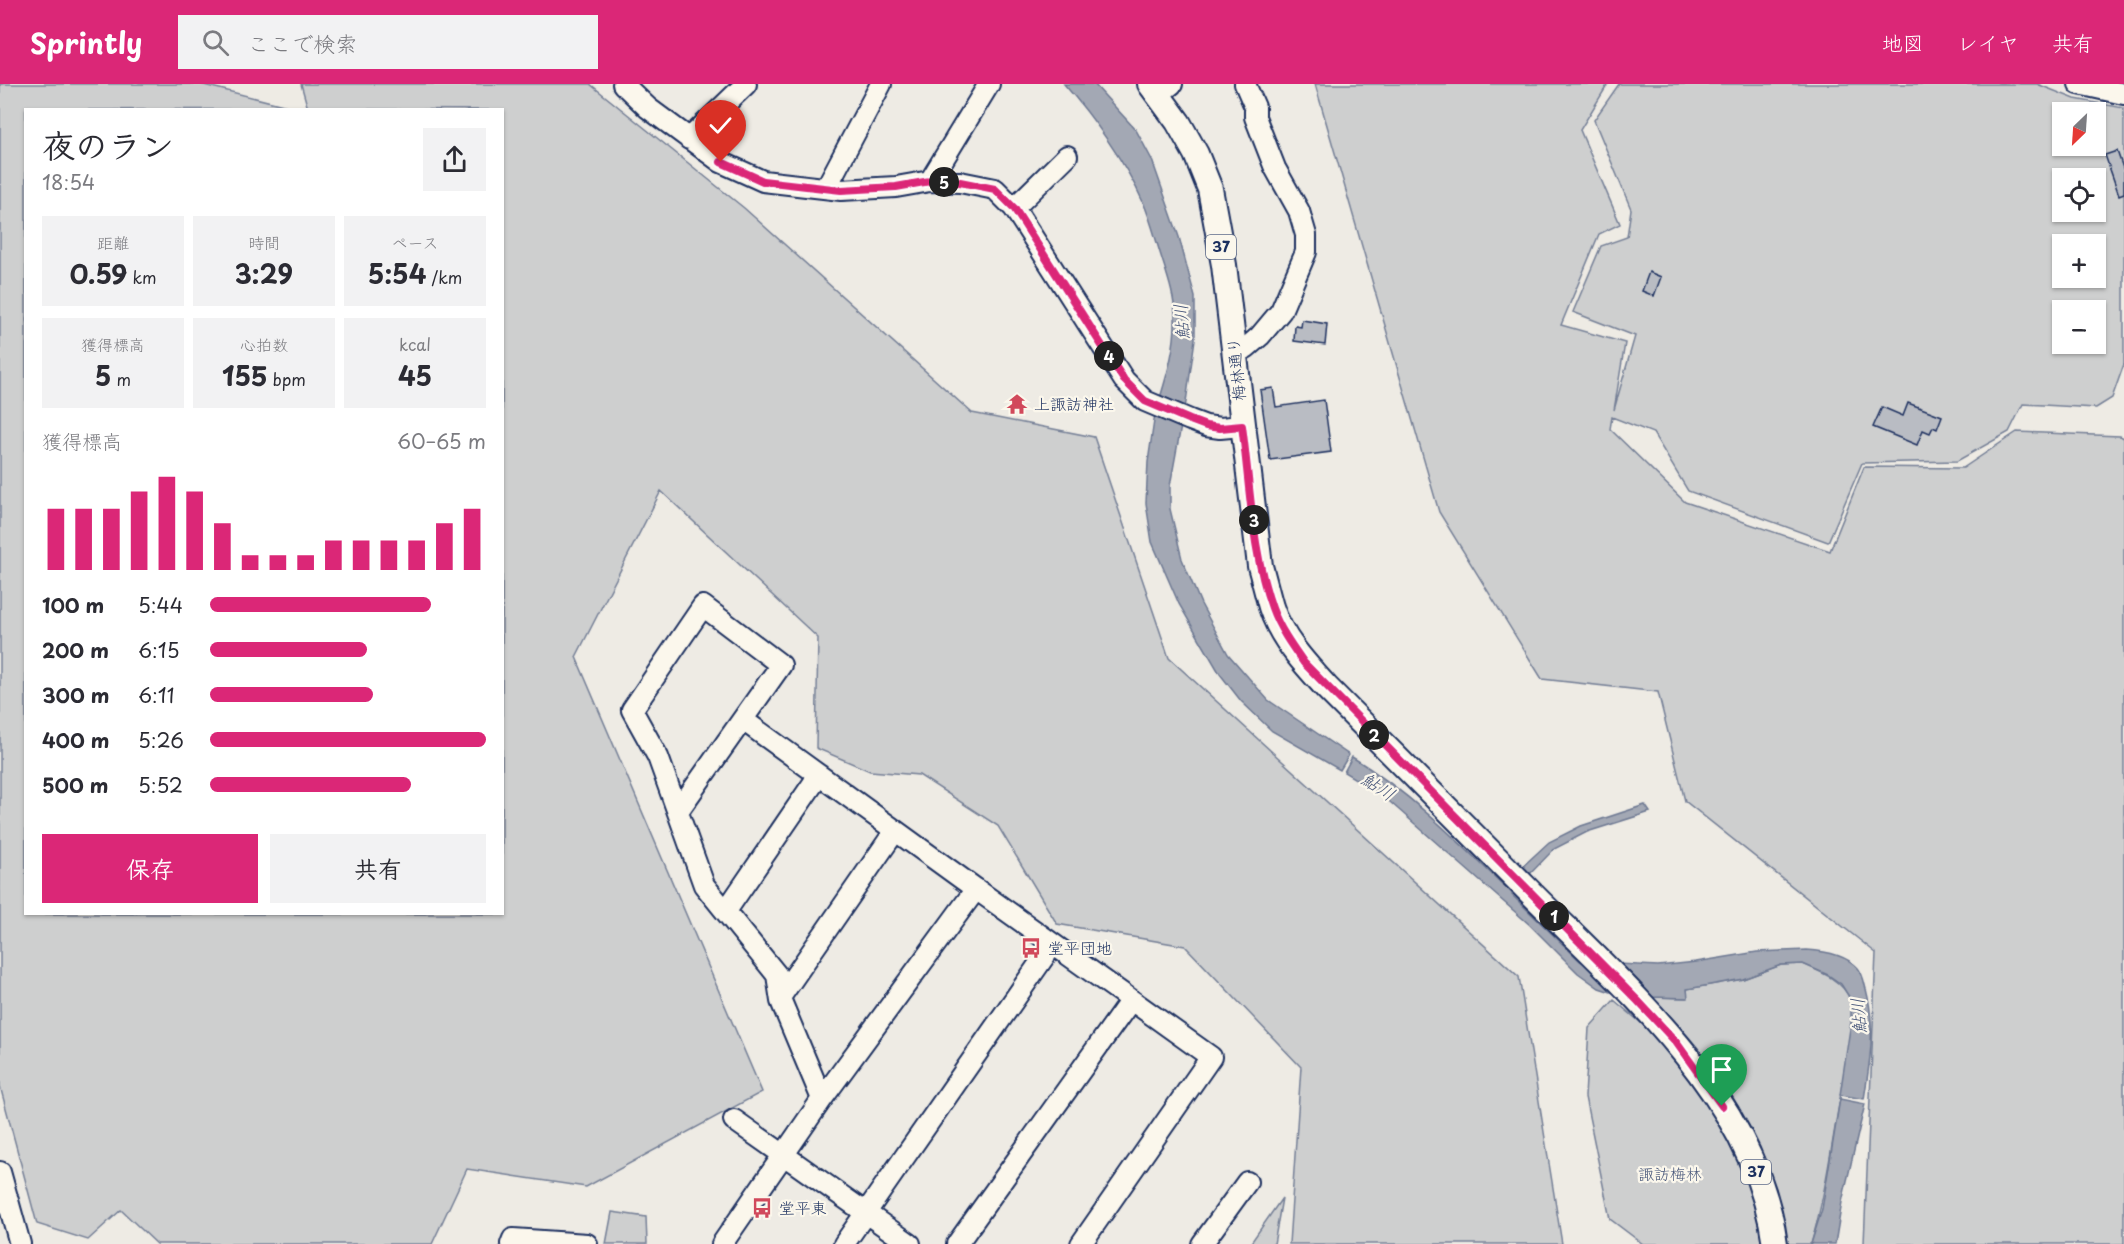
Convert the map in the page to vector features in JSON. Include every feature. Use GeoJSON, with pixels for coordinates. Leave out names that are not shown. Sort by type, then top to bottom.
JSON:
{"type":"FeatureCollection","features":[{"type":"Feature","properties":{"kind":"main road","name":"梅林通り"},"geometry":{"type":"LineString","coordinates":[[1160,88],[1196,154],[1209,189],[1222,255],[1260,566],[1272,609],[1284,634],[1304,663],[1326,687],[1676,1042],[1739,1134],[1759,1180],[1773,1226],[1775,1244]]}},
{"type":"Feature","properties":{"kind":"street"},"geometry":{"type":"LineString","coordinates":[[623,84],[648,108],[721,162],[763,181],[841,190],[896,187],[930,181],[960,182],[995,189],[1014,208],[1124,380],[1137,394],[1152,405],[1206,426],[1220,428],[1242,426]]}},
{"type":"Feature","properties":{"kind":"street"},"geometry":{"type":"LineString","coordinates":[[689,139],[746,84]]}},
{"type":"Feature","properties":{"kind":"street"},"geometry":{"type":"LineString","coordinates":[[826,188],[881,84]]}},
{"type":"Feature","properties":{"kind":"street"},"geometry":{"type":"LineString","coordinates":[[930,181],[989,84]]}},
{"type":"Feature","properties":{"kind":"street"},"geometry":{"type":"LineString","coordinates":[[1234,351],[1246,348],[1260,336],[1281,311],[1306,252],[1306,235],[1299,211],[1275,168],[1245,84]]}},
{"type":"Feature","properties":{"kind":"street"},"geometry":{"type":"LineString","coordinates":[[2079,84],[2124,94]]}},
{"type":"Feature","properties":{"kind":"street"},"geometry":{"type":"LineString","coordinates":[[1014,208],[1067,156]]}},
{"type":"Feature","properties":{"kind":"street"},"geometry":{"type":"LineString","coordinates":[[678,811],[781,665],[704,606],[632,710],[658,757],[704,885],[777,975],[781,996],[822,1099]]}},
{"type":"Feature","properties":{"kind":"street"},"geometry":{"type":"LineString","coordinates":[[743,720],[1211,1057],[1086,1242]]}},
{"type":"Feature","properties":{"kind":"street"},"geometry":{"type":"LineString","coordinates":[[726,911],[819,775]]}},
{"type":"Feature","properties":{"kind":"street"},"geometry":{"type":"LineString","coordinates":[[781,996],[896,831]]}},
{"type":"Feature","properties":{"kind":"street"},"geometry":{"type":"LineString","coordinates":[[722,1244],[822,1099],[976,889]]}},
{"type":"Feature","properties":{"kind":"street"},"geometry":{"type":"LineString","coordinates":[[844,1244],[1053,944]]}},
{"type":"Feature","properties":{"kind":"street"},"geometry":{"type":"LineString","coordinates":[[957,1244],[1131,1000]]}},
{"type":"Feature","properties":{"kind":"street"},"geometry":{"type":"LineString","coordinates":[[734,1120],[910,1244]]}},
{"type":"Feature","properties":{"kind":"street"},"geometry":{"type":"LineString","coordinates":[[0,1172],[20,1244]]}},
{"type":"Feature","properties":{"kind":"street"},"geometry":{"type":"LineString","coordinates":[[1202,1244],[1247,1182]]}},
{"type":"Feature","properties":{"kind":"street"},"geometry":{"type":"LineString","coordinates":[[511,1244],[513,1239],[587,1244]]}},
{"type":"Feature","properties":{"kind":"green space"},"geometry":{"type":"Polygon","coordinates":[[[0,84],[200,84],[295,108],[24,108],[24,915],[504,915],[504,108],[308,108],[301,84],[590,84],[744,208],[972,413],[1094,437],[1169,658],[1519,977],[1562,1244],[1289,1244],[1301,1067],[1185,946],[1057,924],[998,826],[919,775],[870,771],[816,748],[818,638],[661,491],[576,657],[762,1092],[586,1187],[467,1169],[432,1244],[157,1244],[121,1210],[88,1240],[37,1224],[0,1086],[0,84]]]}},
{"type":"Feature","properties":{"kind":"green space"},"geometry":{"type":"Polygon","coordinates":[[[1315,84],[1608,84],[1580,130],[1620,224],[1599,234],[1561,325],[1625,343],[1614,410],[1635,336],[1573,312],[1601,246],[1627,237],[1631,209],[1594,120],[1619,84],[2037,84],[2075,99],[2091,102],[2052,102],[2052,156],[2106,156],[2106,105],[2124,108],[2124,364],[2112,398],[2096,408],[2023,404],[2009,432],[1957,461],[1862,463],[1828,542],[1688,491],[1653,433],[1612,417],[1610,429],[1685,502],[1830,551],[1864,467],[1963,468],[2017,432],[2124,438],[2124,1244],[1864,1244],[1876,953],[1685,801],[1658,692],[1542,679],[1439,512],[1315,84]]]}},
{"type":"Feature","properties":{"kind":"green space"},"geometry":{"type":"Polygon","coordinates":[[[1803,964],[1830,977],[1842,987],[1850,999],[1852,1020],[1827,1172],[1811,1244],[1788,1244],[1769,1177],[1752,1134],[1731,1093],[1711,1064],[1652,997],[1687,998],[1687,989],[1743,979],[1781,965],[1803,964]]]}},
{"type":"Feature","properties":{"kind":"green space","name":"諏訪梅林"},"geometry":{"type":"Polygon","coordinates":[[[1614,1000],[1653,1033],[1711,1103],[1744,1169],[1764,1221],[1765,1244],[1643,1244],[1610,1219],[1585,1097],[1589,1028],[1614,1000]]]}},
{"type":"Feature","properties":{"kind":"green space"},"geometry":{"type":"Polygon","coordinates":[[[1282,1198],[1274,1244],[1250,1244],[1282,1198]]]}},
{"type":"Feature","properties":{"kind":"green space"},"geometry":{"type":"Polygon","coordinates":[[[612,1212],[646,1217],[647,1244],[606,1244],[612,1212]]]}},
{"type":"Feature","properties":{"kind":"water","name":"鮎川"},"geometry":{"type":"Polygon","coordinates":[[[1064,84],[1094,84],[1136,130],[1152,160],[1179,237],[1195,297],[1195,339],[1185,409],[1160,398],[1173,348],[1175,310],[1169,281],[1146,209],[1118,156],[1086,110],[1064,84]]]}},
{"type":"Feature","properties":{"kind":"water"},"geometry":{"type":"Polygon","coordinates":[[[1155,414],[1181,426],[1170,486],[1170,509],[1182,559],[1201,604],[1228,654],[1268,700],[1349,755],[1340,770],[1272,731],[1241,701],[1220,674],[1179,604],[1152,542],[1146,503],[1148,462],[1155,414]]]}},
{"type":"Feature","properties":{"kind":"water","name":"鮎川"},"geometry":{"type":"Polygon","coordinates":[[[1352,757],[1413,801],[1451,834],[1505,887],[1509,885],[1514,889],[1512,895],[1580,961],[1588,965],[1614,993],[1599,988],[1578,973],[1530,925],[1382,795],[1344,772],[1352,757]]]}},
{"type":"Feature","properties":{"kind":"water"},"geometry":{"type":"Polygon","coordinates":[[[1645,805],[1650,812],[1587,832],[1554,849],[1529,875],[1522,867],[1549,842],[1581,826],[1645,805]]]}},
{"type":"Feature","properties":{"kind":"water","name":"鮎川"},"geometry":{"type":"Polygon","coordinates":[[[1807,950],[1841,957],[1858,968],[1862,975],[1871,1017],[1870,1058],[1864,1099],[1840,1095],[1851,1022],[1851,1000],[1841,984],[1828,975],[1803,964],[1781,965],[1743,979],[1687,989],[1688,998],[1652,997],[1620,964],[1658,966],[1757,952],[1807,950]]]}},
{"type":"Feature","properties":{"kind":"water"},"geometry":{"type":"Polygon","coordinates":[[[1840,1099],[1865,1104],[1842,1202],[1835,1244],[1811,1244],[1822,1209],[1840,1099]]]}},
{"type":"Feature","properties":{"kind":"building"},"geometry":{"type":"Polygon","coordinates":[[[2117,151],[2124,171],[2124,193],[2119,195],[2105,156],[2117,151]]]}},
{"type":"Feature","properties":{"kind":"building"},"geometry":{"type":"Polygon","coordinates":[[[1649,272],[1661,277],[1654,296],[1642,291],[1649,272]]]}},
{"type":"Feature","properties":{"kind":"building"},"geometry":{"type":"Polygon","coordinates":[[[1302,320],[1327,324],[1325,345],[1294,341],[1295,326],[1301,327],[1302,320]]]}},
{"type":"Feature","properties":{"kind":"building"},"geometry":{"type":"Polygon","coordinates":[[[1273,388],[1276,407],[1324,400],[1331,452],[1270,460],[1260,390],[1273,388]]]}},
{"type":"Feature","properties":{"kind":"building"},"geometry":{"type":"Polygon","coordinates":[[[1908,403],[1942,416],[1937,429],[1933,427],[1930,433],[1923,430],[1917,445],[1873,427],[1882,407],[1903,416],[1908,403]]]}},
{"type":"Feature","properties":{"kind":"place","name":"上諏訪神社"},"geometry":{"type":"Point","coordinates":[1017,404]}},
{"type":"Feature","properties":{"kind":"place","name":"堂平団地"},"geometry":{"type":"Point","coordinates":[1031,948]}},
{"type":"Feature","properties":{"kind":"place","name":"堂平東"},"geometry":{"type":"Point","coordinates":[762,1208]}},
{"type":"Feature","properties":{"kind":"route"},"geometry":{"type":"LineString","coordinates":[[721,162],[763,181],[841,190],[896,187],[930,181],[960,182],[995,189],[1014,208],[1124,380],[1137,394],[1152,405],[1206,426],[1220,428],[1242,426],[1260,566],[1272,609],[1284,634],[1304,663],[1638,1001],[1676,1042],[1722,1106]]}}]}
